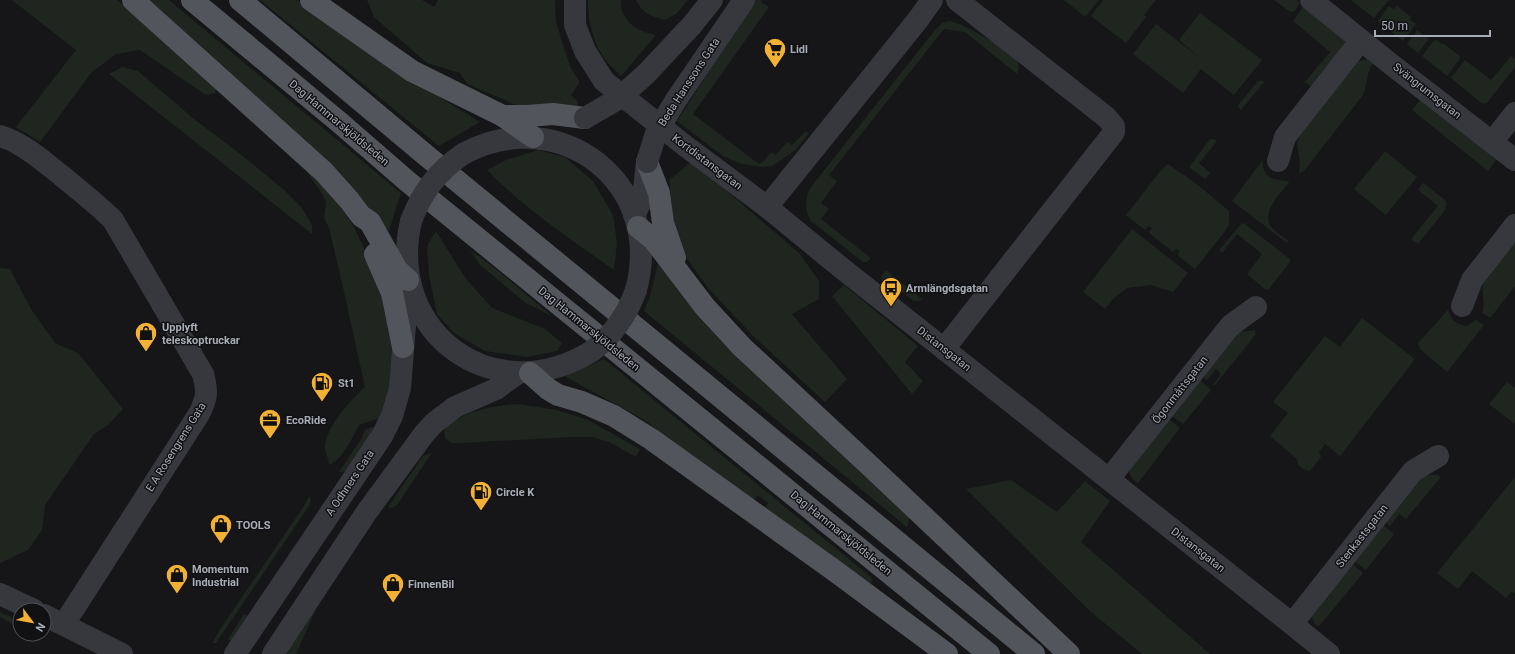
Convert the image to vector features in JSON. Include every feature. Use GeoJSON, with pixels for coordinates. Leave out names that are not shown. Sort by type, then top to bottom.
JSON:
{"type":"FeatureCollection","features":[{"type":"Feature","properties":{"kind":"main road"},"geometry":{"type":"LineString","coordinates":[[133,0],[324,172],[361,216],[370,222],[397,270],[410,286]]}},
{"type":"Feature","properties":{"kind":"main road","name":"Dag Hammarskjöldsleden"},"geometry":{"type":"LineString","coordinates":[[192,0],[339,122],[407,181],[989,654]]}},
{"type":"Feature","properties":{"kind":"main road"},"geometry":{"type":"LineString","coordinates":[[240,0],[428,157],[1034,654]]}},
{"type":"Feature","properties":{"kind":"main road"},"geometry":{"type":"LineString","coordinates":[[311,0],[412,71],[503,116],[537,138]]}},
{"type":"Feature","properties":{"kind":"main road"},"geometry":{"type":"LineString","coordinates":[[503,116],[553,114],[585,118]]}},
{"type":"Feature","properties":{"kind":"main road"},"geometry":{"type":"LineString","coordinates":[[647,162],[659,193],[663,223],[680,273]]}},
{"type":"Feature","properties":{"kind":"main road"},"geometry":{"type":"LineString","coordinates":[[361,216],[362,227],[392,293],[403,347]]}},
{"type":"Feature","properties":{"kind":"main road"},"geometry":{"type":"LineString","coordinates":[[636,220],[654,240],[705,307],[742,347],[874,469],[1069,654]]}},
{"type":"Feature","properties":{"kind":"main road"},"geometry":{"type":"LineString","coordinates":[[524,373],[558,395],[582,402],[614,416],[651,439],[946,654]]}},
{"type":"Feature","properties":{"kind":"street","name":"Kortdistansgatan"},"geometry":{"type":"LineString","coordinates":[[575,0],[576,25],[585,51],[604,81],[767,207]]}},
{"type":"Feature","properties":{"kind":"street"},"geometry":{"type":"LineString","coordinates":[[537,138],[585,118],[618,99],[646,74],[692,25],[712,0]]}},
{"type":"Feature","properties":{"kind":"street","name":"Beda Hanssons Gata"},"geometry":{"type":"LineString","coordinates":[[636,220],[643,198],[647,162],[656,133],[676,100],[744,0]]}},
{"type":"Feature","properties":{"kind":"street"},"geometry":{"type":"LineString","coordinates":[[767,207],[932,0]]}},
{"type":"Feature","properties":{"kind":"street"},"geometry":{"type":"LineString","coordinates":[[944,349],[1114,132],[1114,126],[1106,117],[957,0]]}},
{"type":"Feature","properties":{"kind":"street","name":"Svängrumsgatan"},"geometry":{"type":"LineString","coordinates":[[1311,0],[1515,160]]}},
{"type":"Feature","properties":{"kind":"street"},"geometry":{"type":"LineString","coordinates":[[1278,161],[1285,137],[1361,40]]}},
{"type":"Feature","properties":{"kind":"street"},"geometry":{"type":"LineString","coordinates":[[1492,142],[1515,113]]}},
{"type":"Feature","properties":{"kind":"street","name":"E A Rosengrens Gata"},"geometry":{"type":"LineString","coordinates":[[0,136],[7,138],[39,158],[98,205],[113,220],[203,374],[206,387],[206,400],[199,414],[64,624]]}},
{"type":"Feature","properties":{"kind":"street"},"geometry":{"type":"LineString","coordinates":[[537,138],[571,147],[598,164],[620,187],[636,220],[641,269],[632,302],[619,324],[602,344],[592,352],[556,369],[524,373],[485,367],[467,359],[450,348],[436,334],[424,318],[410,286],[406,251],[411,221],[422,195],[430,183],[445,167],[463,154],[482,145],[504,139],[537,138]]}},
{"type":"Feature","properties":{"kind":"street","name":"Distansgatan"},"geometry":{"type":"LineString","coordinates":[[767,207],[839,266],[1329,654]]}},
{"type":"Feature","properties":{"kind":"street"},"geometry":{"type":"LineString","coordinates":[[1462,306],[1472,280],[1515,225]]}},
{"type":"Feature","properties":{"kind":"street","name":"A Odhners Gata"},"geometry":{"type":"LineString","coordinates":[[235,654],[382,436],[392,416],[397,403],[402,374],[407,303],[410,286]]}},
{"type":"Feature","properties":{"kind":"street","name":"Ögonmåttsgatan"},"geometry":{"type":"LineString","coordinates":[[1109,479],[1230,326],[1256,307]]}},
{"type":"Feature","properties":{"kind":"street"},"geometry":{"type":"LineString","coordinates":[[273,654],[366,514],[424,434],[434,423],[455,407],[496,389],[524,373]]}},
{"type":"Feature","properties":{"kind":"street","name":"Stenkastsgatan"},"geometry":{"type":"LineString","coordinates":[[1292,624],[1413,471],[1438,456]]}},
{"type":"Feature","properties":{"kind":"street"},"geometry":{"type":"LineString","coordinates":[[0,594],[17,602]]}},
{"type":"Feature","properties":{"kind":"street"},"geometry":{"type":"LineString","coordinates":[[52,619],[122,654]]}},
{"type":"Feature","properties":{"kind":"shaded area"},"geometry":{"type":"Polygon","coordinates":[[[12,0],[117,0],[216,88],[215,93],[206,95],[140,50],[116,54],[91,73],[40,142],[16,127],[76,50],[12,0]]]}},
{"type":"Feature","properties":{"kind":"shaded area"},"geometry":{"type":"Polygon","coordinates":[[[146,0],[169,0],[401,193],[389,231],[328,163],[146,0]]]}},
{"type":"Feature","properties":{"kind":"shaded area"},"geometry":{"type":"Polygon","coordinates":[[[260,0],[297,0],[373,56],[480,122],[439,146],[260,0]]]}},
{"type":"Feature","properties":{"kind":"shaded area"},"geometry":{"type":"Polygon","coordinates":[[[367,0],[422,0],[434,7],[438,0],[555,0],[556,22],[570,66],[579,81],[579,84],[571,95],[577,101],[578,106],[563,110],[521,107],[467,84],[460,73],[427,63],[374,17],[367,0]]]}},
{"type":"Feature","properties":{"kind":"shaded area"},"geometry":{"type":"Polygon","coordinates":[[[588,0],[621,0],[621,8],[623,13],[634,27],[656,35],[621,76],[604,58],[599,49],[593,35],[590,22],[588,0]]]}},
{"type":"Feature","properties":{"kind":"shaded area"},"geometry":{"type":"Polygon","coordinates":[[[636,0],[688,0],[676,14],[665,20],[648,14],[636,0]]]}},
{"type":"Feature","properties":{"kind":"shaded area"},"geometry":{"type":"Polygon","coordinates":[[[755,0],[762,0],[761,2],[769,7],[693,114],[759,164],[764,161],[771,152],[776,155],[787,142],[792,145],[806,131],[809,133],[796,150],[772,166],[761,167],[741,164],[723,156],[677,121],[755,0]]]}},
{"type":"Feature","properties":{"kind":"shaded area"},"geometry":{"type":"Polygon","coordinates":[[[1064,0],[1099,0],[1085,17],[1064,0]]]}},
{"type":"Feature","properties":{"kind":"shaded area"},"geometry":{"type":"Polygon","coordinates":[[[1103,0],[1156,0],[1144,15],[1146,17],[1126,43],[1091,16],[1103,0]]]}},
{"type":"Feature","properties":{"kind":"shaded area"},"geometry":{"type":"Polygon","coordinates":[[[1274,0],[1297,0],[1300,3],[1295,11],[1290,12],[1274,0]]]}},
{"type":"Feature","properties":{"kind":"shaded area"},"geometry":{"type":"Polygon","coordinates":[[[1351,0],[1389,0],[1374,18],[1351,0]]]}},
{"type":"Feature","properties":{"kind":"shaded area"},"geometry":{"type":"Polygon","coordinates":[[[1389,6],[1394,9],[1397,6],[1411,17],[1410,20],[1416,24],[1403,41],[1378,21],[1389,6]]]}},
{"type":"Feature","properties":{"kind":"shaded area"},"geometry":{"type":"Polygon","coordinates":[[[1303,7],[1345,38],[1345,51],[1316,90],[1305,82],[1330,52],[1293,21],[1303,7]]]}},
{"type":"Feature","properties":{"kind":"shaded area"},"geometry":{"type":"Polygon","coordinates":[[[1200,13],[1262,60],[1234,95],[1201,69],[1183,93],[1133,54],[1156,24],[1200,58],[1179,40],[1200,13]]]}},
{"type":"Feature","properties":{"kind":"shaded area"},"geometry":{"type":"Polygon","coordinates":[[[949,21],[973,31],[1004,49],[1016,59],[1019,67],[1018,72],[1017,74],[965,32],[944,29],[829,175],[837,181],[821,203],[829,209],[821,219],[871,258],[867,262],[863,262],[811,221],[806,208],[809,191],[935,30],[942,23],[949,21]]]}},
{"type":"Feature","properties":{"kind":"shaded area"},"geometry":{"type":"Polygon","coordinates":[[[1417,30],[1429,39],[1418,53],[1407,44],[1417,30]]]}},
{"type":"Feature","properties":{"kind":"shaded area"},"geometry":{"type":"Polygon","coordinates":[[[1435,39],[1442,44],[1443,43],[1461,57],[1447,76],[1422,56],[1435,39]]]}},
{"type":"Feature","properties":{"kind":"shaded area"},"geometry":{"type":"Polygon","coordinates":[[[1511,56],[1515,59],[1515,67],[1486,104],[1481,103],[1451,78],[1465,60],[1491,80],[1511,56]]]}},
{"type":"Feature","properties":{"kind":"shaded area"},"geometry":{"type":"Polygon","coordinates":[[[1368,59],[1374,62],[1368,73],[1363,95],[1304,171],[1300,173],[1297,144],[1300,135],[1358,61],[1368,59]]]}},
{"type":"Feature","properties":{"kind":"shaded area"},"geometry":{"type":"Polygon","coordinates":[[[122,67],[138,71],[194,119],[243,156],[283,189],[302,208],[312,225],[312,234],[109,74],[122,67]]]}},
{"type":"Feature","properties":{"kind":"shaded area"},"geometry":{"type":"Polygon","coordinates":[[[1260,80],[1264,82],[1241,110],[1238,107],[1239,104],[1260,80]]]}},
{"type":"Feature","properties":{"kind":"shaded area"},"geometry":{"type":"Polygon","coordinates":[[[1420,100],[1497,159],[1488,171],[1412,110],[1420,100]]]}},
{"type":"Feature","properties":{"kind":"shaded area"},"geometry":{"type":"Polygon","coordinates":[[[1210,139],[1217,141],[1199,163],[1210,173],[1205,179],[1190,168],[1190,166],[1210,139]]]}},
{"type":"Feature","properties":{"kind":"shaded area"},"geometry":{"type":"Polygon","coordinates":[[[538,150],[565,157],[593,181],[613,215],[617,243],[614,270],[532,211],[487,170],[506,160],[538,150]]]}},
{"type":"Feature","properties":{"kind":"shaded area"},"geometry":{"type":"Polygon","coordinates":[[[1385,151],[1417,177],[1386,215],[1354,189],[1385,151]]]}},
{"type":"Feature","properties":{"kind":"shaded area"},"geometry":{"type":"Polygon","coordinates":[[[692,161],[800,254],[819,281],[819,299],[792,314],[847,379],[825,402],[754,337],[707,287],[676,243],[669,180],[692,161]]]}},
{"type":"Feature","properties":{"kind":"shaded area"},"geometry":{"type":"Polygon","coordinates":[[[1262,161],[1267,175],[1274,179],[1289,181],[1272,205],[1268,217],[1269,223],[1273,229],[1288,240],[1287,243],[1232,201],[1262,161]]]}},
{"type":"Feature","properties":{"kind":"shaded area"},"geometry":{"type":"Polygon","coordinates":[[[1168,164],[1198,185],[1229,211],[1229,224],[1226,230],[1195,269],[1177,255],[1180,251],[1176,249],[1173,252],[1149,233],[1152,228],[1148,226],[1145,230],[1126,215],[1162,169],[1168,164]]]}},
{"type":"Feature","properties":{"kind":"shaded area"},"geometry":{"type":"Polygon","coordinates":[[[307,172],[331,193],[354,227],[374,270],[392,329],[395,362],[382,417],[359,425],[343,453],[334,463],[329,465],[325,447],[330,430],[346,406],[365,387],[329,228],[324,218],[326,203],[323,195],[307,172]]]}},
{"type":"Feature","properties":{"kind":"shaded area"},"geometry":{"type":"Polygon","coordinates":[[[1423,183],[1446,201],[1446,206],[1445,210],[1418,244],[1412,240],[1412,238],[1438,206],[1418,190],[1423,183]]]}},
{"type":"Feature","properties":{"kind":"shaded area"},"geometry":{"type":"Polygon","coordinates":[[[1242,223],[1290,259],[1290,262],[1269,289],[1266,290],[1247,274],[1262,254],[1237,234],[1222,253],[1219,250],[1242,223]]]}},
{"type":"Feature","properties":{"kind":"shaded area"},"geometry":{"type":"Polygon","coordinates":[[[1132,229],[1188,273],[1173,292],[1151,285],[1127,288],[1113,299],[1105,309],[1083,292],[1132,229]]]}},
{"type":"Feature","properties":{"kind":"shaded area"},"geometry":{"type":"Polygon","coordinates":[[[436,231],[466,279],[492,308],[545,329],[562,343],[557,351],[527,357],[485,351],[454,333],[437,314],[429,276],[427,246],[436,231]]]}},
{"type":"Feature","properties":{"kind":"shaded area"},"geometry":{"type":"Polygon","coordinates":[[[1515,240],[1515,286],[1491,317],[1489,317],[1482,313],[1484,306],[1483,284],[1515,240]]]}},
{"type":"Feature","properties":{"kind":"shaded area"},"geometry":{"type":"Polygon","coordinates":[[[470,250],[496,269],[553,317],[526,303],[480,265],[470,250]]]}},
{"type":"Feature","properties":{"kind":"shaded area"},"geometry":{"type":"Polygon","coordinates":[[[658,263],[718,338],[910,517],[907,527],[644,311],[649,299],[658,263]]]}},
{"type":"Feature","properties":{"kind":"shaded area"},"geometry":{"type":"Polygon","coordinates":[[[0,268],[10,269],[31,309],[55,343],[78,353],[123,409],[108,425],[94,434],[45,505],[42,530],[28,550],[0,563],[0,268]]]}},
{"type":"Feature","properties":{"kind":"shaded area"},"geometry":{"type":"Polygon","coordinates":[[[886,270],[923,300],[914,301],[902,292],[899,295],[883,283],[881,277],[886,270]]]}},
{"type":"Feature","properties":{"kind":"shaded area"},"geometry":{"type":"Polygon","coordinates":[[[844,285],[918,346],[905,362],[923,381],[912,394],[832,296],[844,285]]]}},
{"type":"Feature","properties":{"kind":"shaded area"},"geometry":{"type":"Polygon","coordinates":[[[1448,310],[1451,317],[1460,324],[1467,326],[1476,320],[1484,325],[1447,372],[1420,349],[1418,343],[1448,310]]]}},
{"type":"Feature","properties":{"kind":"shaded area"},"geometry":{"type":"Polygon","coordinates":[[[1362,318],[1415,359],[1340,456],[1325,444],[1319,452],[1321,457],[1310,471],[1303,469],[1298,465],[1297,459],[1270,436],[1288,413],[1273,402],[1325,336],[1340,347],[1362,318]]]}},
{"type":"Feature","properties":{"kind":"shaded area"},"geometry":{"type":"Polygon","coordinates":[[[1255,330],[1256,334],[1215,385],[1213,385],[1221,374],[1216,369],[1207,380],[1200,374],[1214,356],[1239,332],[1255,330]]]}},
{"type":"Feature","properties":{"kind":"shaded area"},"geometry":{"type":"Polygon","coordinates":[[[604,359],[871,577],[873,580],[868,587],[764,509],[768,503],[758,495],[753,501],[643,419],[564,376],[604,359]]]}},
{"type":"Feature","properties":{"kind":"shaded area"},"geometry":{"type":"Polygon","coordinates":[[[1200,380],[1211,390],[1183,424],[1169,414],[1200,380]]]}},
{"type":"Feature","properties":{"kind":"shaded area"},"geometry":{"type":"Polygon","coordinates":[[[1507,382],[1515,388],[1515,424],[1489,404],[1507,382]]]}},
{"type":"Feature","properties":{"kind":"shaded area"},"geometry":{"type":"Polygon","coordinates":[[[518,404],[557,410],[588,420],[640,449],[636,457],[609,442],[592,437],[460,443],[451,443],[445,438],[444,428],[470,413],[498,406],[518,404]]]}},
{"type":"Feature","properties":{"kind":"shaded area"},"geometry":{"type":"Polygon","coordinates":[[[1166,417],[1180,428],[1138,483],[1132,477],[1128,465],[1166,417]]]}},
{"type":"Feature","properties":{"kind":"shaded area"},"geometry":{"type":"Polygon","coordinates":[[[371,427],[376,428],[347,471],[339,472],[362,438],[365,430],[371,427]]]}},
{"type":"Feature","properties":{"kind":"shaded area"},"geometry":{"type":"Polygon","coordinates":[[[431,453],[397,505],[392,508],[388,507],[423,456],[431,453]]]}},
{"type":"Feature","properties":{"kind":"shaded area"},"geometry":{"type":"Polygon","coordinates":[[[1438,475],[1441,477],[1406,519],[1399,514],[1390,526],[1385,522],[1420,476],[1438,475]]]}},
{"type":"Feature","properties":{"kind":"shaded area"},"geometry":{"type":"Polygon","coordinates":[[[1515,477],[1515,594],[1512,591],[1506,598],[1472,571],[1458,589],[1437,573],[1515,477]]]}},
{"type":"Feature","properties":{"kind":"shaded area"},"geometry":{"type":"Polygon","coordinates":[[[1011,480],[1057,512],[1085,481],[1110,501],[1081,542],[1210,654],[1142,654],[1091,612],[966,489],[1011,480]]]}},
{"type":"Feature","properties":{"kind":"shaded area"},"geometry":{"type":"Polygon","coordinates":[[[310,497],[311,501],[309,506],[216,643],[213,643],[217,634],[310,497]]]}},
{"type":"Feature","properties":{"kind":"shaded area"},"geometry":{"type":"Polygon","coordinates":[[[1382,524],[1394,534],[1366,570],[1353,560],[1382,524]]]}},
{"type":"Feature","properties":{"kind":"shaded area"},"geometry":{"type":"Polygon","coordinates":[[[1351,563],[1363,573],[1321,624],[1318,626],[1316,625],[1311,614],[1351,563]]]}},
{"type":"Feature","properties":{"kind":"shaded area"},"geometry":{"type":"Polygon","coordinates":[[[319,602],[296,654],[287,654],[288,651],[319,602]]]}},
{"type":"Feature","properties":{"kind":"shaded area"},"geometry":{"type":"Polygon","coordinates":[[[0,612],[11,617],[12,623],[11,623],[0,617],[0,612]]]}},
{"type":"Feature","properties":{"kind":"shaded area"},"geometry":{"type":"Polygon","coordinates":[[[244,614],[249,617],[236,645],[228,639],[244,614]]]}},
{"type":"Feature","properties":{"kind":"place","name":"Lidl"},"geometry":{"type":"Point","coordinates":[775,68]}},
{"type":"Feature","properties":{"kind":"place","name":"Armlängdsgatan"},"geometry":{"type":"Point","coordinates":[891,308]}},
{"type":"Feature","properties":{"kind":"place","name":"Upplyft teleskoptruckar"},"geometry":{"type":"Point","coordinates":[146,352]}},
{"type":"Feature","properties":{"kind":"place","name":"St1"},"geometry":{"type":"Point","coordinates":[322,402]}},
{"type":"Feature","properties":{"kind":"place","name":"EcoRide"},"geometry":{"type":"Point","coordinates":[270,440]}},
{"type":"Feature","properties":{"kind":"place","name":"Circle K"},"geometry":{"type":"Point","coordinates":[481,512]}},
{"type":"Feature","properties":{"kind":"place","name":"TOOLS"},"geometry":{"type":"Point","coordinates":[221,544]}},
{"type":"Feature","properties":{"kind":"place","name":"Momentum Industrial"},"geometry":{"type":"Point","coordinates":[177,594]}},
{"type":"Feature","properties":{"kind":"place","name":"FinnenBil"},"geometry":{"type":"Point","coordinates":[393,604]}}]}
